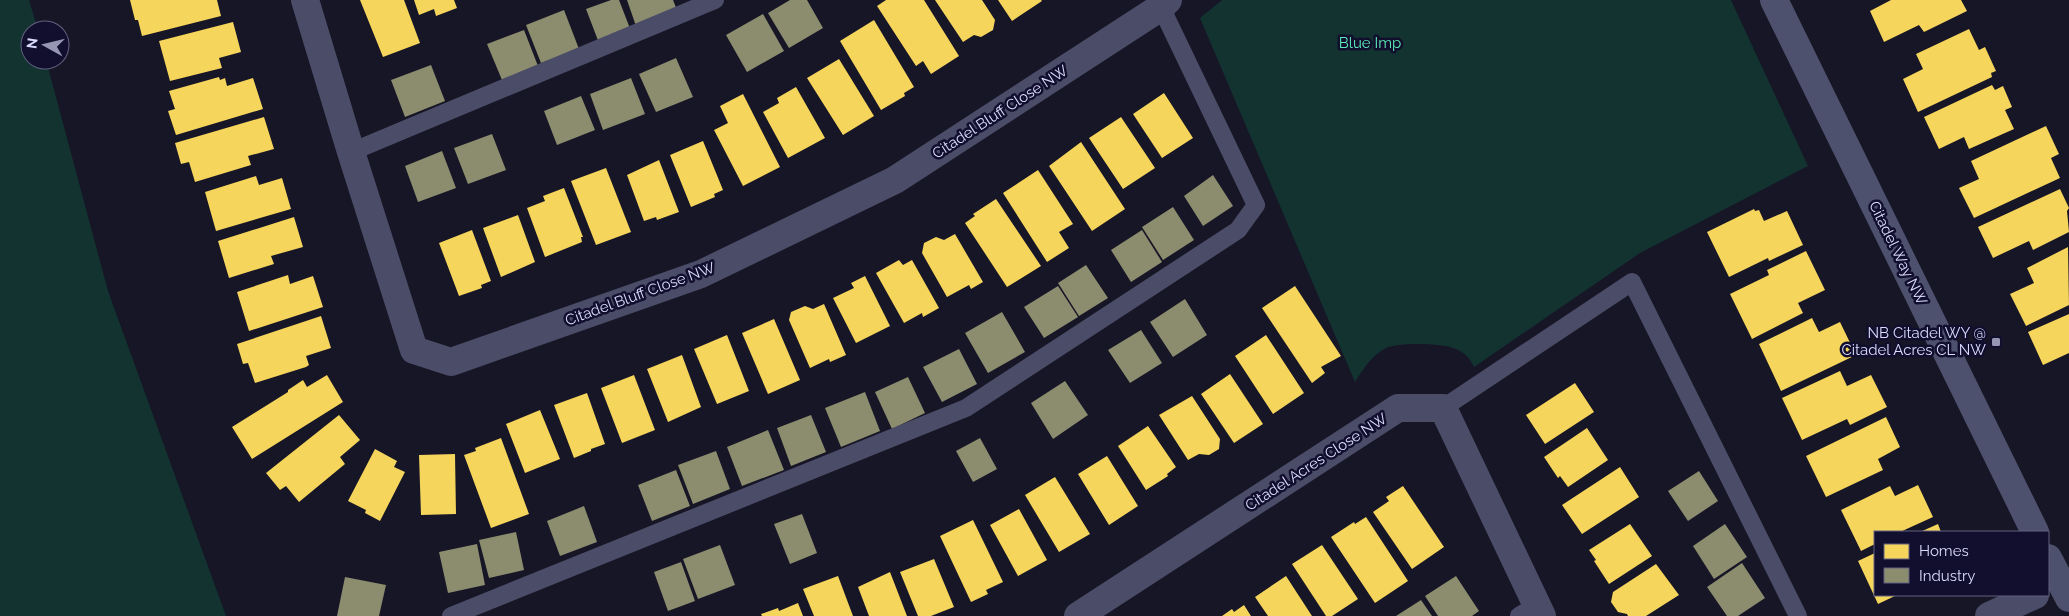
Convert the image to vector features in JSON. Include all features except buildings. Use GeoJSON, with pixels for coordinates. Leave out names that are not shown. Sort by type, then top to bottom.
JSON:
{"type":"FeatureCollection","features":[{"type":"Feature","properties":{"kind":"street","name":"Citadel Bluff Close NW"},"geometry":{"type":"LineString","coordinates":[[305,0],[414,350],[451,362],[701,274],[895,180],[1164,3]]}},
{"type":"Feature","properties":{"kind":"street","name":"Citadel Way NW"},"geometry":{"type":"LineString","coordinates":[[1774,0],[2036,531]]}},
{"type":"Feature","properties":{"kind":"street","name":"Citadel Acres Close NW"},"geometry":{"type":"LineString","coordinates":[[1078,616],[1398,408],[1443,408]]}},
{"type":"Feature","properties":{"kind":"street"},"geometry":{"type":"LineString","coordinates":[[1443,408],[1533,612]]}},
{"type":"Feature","properties":{"kind":"street"},"geometry":{"type":"LineString","coordinates":[[2049,561],[2059,590]]}},
{"type":"Feature","properties":{"kind":"street"},"geometry":{"type":"LineString","coordinates":[[1988,616],[2033,596]]}},
{"type":"Feature","properties":{"kind":"lane"},"geometry":{"type":"LineString","coordinates":[[351,152],[715,0]]}},
{"type":"Feature","properties":{"kind":"lane"},"geometry":{"type":"LineString","coordinates":[[451,616],[966,408],[1238,230],[1256,205],[1164,3]]}},
{"type":"Feature","properties":{"kind":"lane"},"geometry":{"type":"LineString","coordinates":[[1443,408],[1632,282],[1798,616]]}},
{"type":"Feature","properties":{"kind":"green space"},"geometry":{"type":"Polygon","coordinates":[[[0,0],[29,0],[35,20],[20,20],[20,70],[49,70],[108,291],[226,616],[0,616],[0,0]]]}},
{"type":"Feature","properties":{"kind":"green space","name":"Blue Imp"},"geometry":{"type":"Polygon","coordinates":[[[1222,0],[1731,0],[1808,166],[1640,253],[1474,367],[1465,354],[1450,347],[1432,344],[1392,346],[1376,354],[1355,382],[1200,18],[1222,0]]]}},
{"type":"Feature","properties":{"kind":"place","name":"NB Citadel WY @ Citadel Acres CL NW"},"geometry":{"type":"Point","coordinates":[1996,342]}}]}
